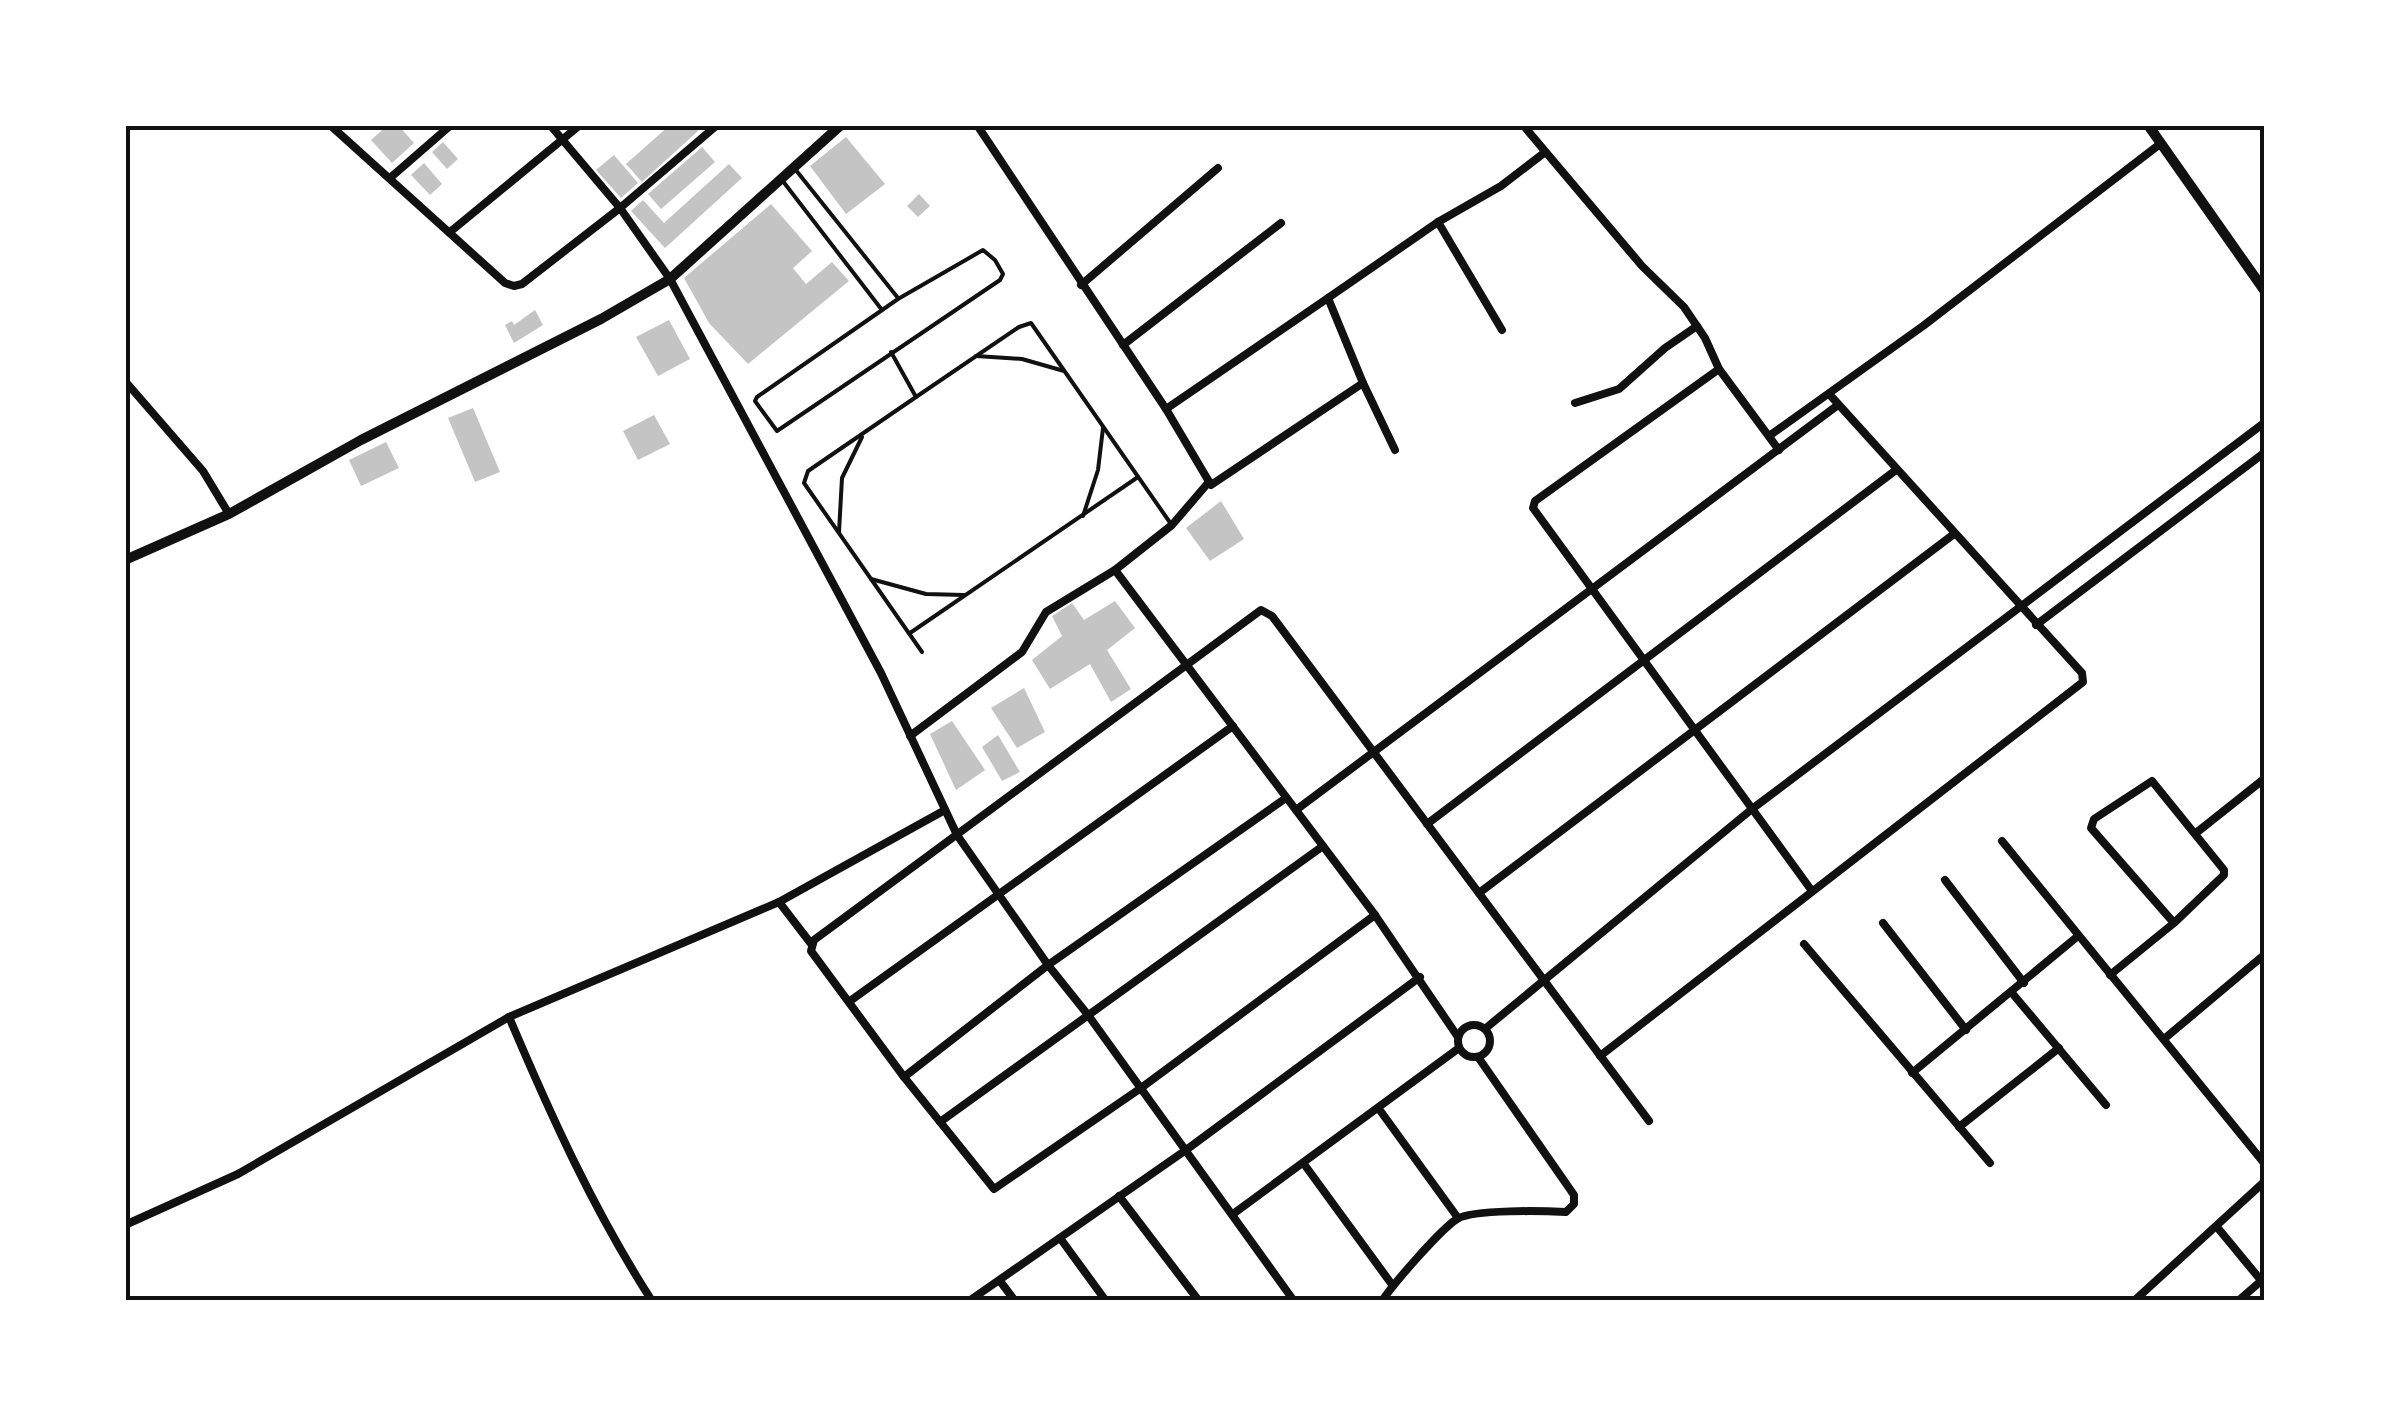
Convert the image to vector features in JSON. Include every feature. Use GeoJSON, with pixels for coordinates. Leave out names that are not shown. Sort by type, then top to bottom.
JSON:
{"type":"FeatureCollection","features":[{"type":"Feature","properties":{"kind":"street"},"geometry":{"type":"LineString","coordinates":[[330,125],[505,283],[514,286],[522,284],[620,208],[716,126]]}},
{"type":"Feature","properties":{"kind":"street"},"geometry":{"type":"LineString","coordinates":[[390,178],[451,125]]}},
{"type":"Feature","properties":{"kind":"street"},"geometry":{"type":"LineString","coordinates":[[550,125],[620,208],[670,279],[880,674],[957,835],[1048,966],[1088,1015],[1294,1301]]}},
{"type":"Feature","properties":{"kind":"street"},"geometry":{"type":"LineString","coordinates":[[450,232],[580,125]]}},
{"type":"Feature","properties":{"kind":"street"},"geometry":{"type":"LineString","coordinates":[[125,560],[229,514],[670,279],[841,125]]}},
{"type":"Feature","properties":{"kind":"street"},"geometry":{"type":"LineString","coordinates":[[977,125],[1166,409],[1208,483]]}},
{"type":"Feature","properties":{"kind":"street"},"geometry":{"type":"LineString","coordinates":[[1522,125],[1697,326],[1719,368],[1779,450]]}},
{"type":"Feature","properties":{"kind":"street"},"geometry":{"type":"LineString","coordinates":[[2148,125],[2264,290]]}},
{"type":"Feature","properties":{"kind":"street"},"geometry":{"type":"LineString","coordinates":[[1769,436],[1830,396],[2160,144]]}},
{"type":"Feature","properties":{"kind":"street"},"geometry":{"type":"LineString","coordinates":[[1166,409],[1544,154]]}},
{"type":"Feature","properties":{"kind":"street"},"geometry":{"type":"LineString","coordinates":[[1081,285],[1218,168]]}},
{"type":"Feature","properties":{"kind":"street"},"geometry":{"type":"LineString","coordinates":[[1438,222],[1502,330]]}},
{"type":"Feature","properties":{"kind":"street"},"geometry":{"type":"LineString","coordinates":[[1123,345],[1281,223]]}},
{"type":"Feature","properties":{"kind":"street"},"geometry":{"type":"LineString","coordinates":[[1328,298],[1362,383],[1395,450]]}},
{"type":"Feature","properties":{"kind":"street"},"geometry":{"type":"LineString","coordinates":[[1575,403],[1619,389],[1697,326]]}},
{"type":"Feature","properties":{"kind":"street"},"geometry":{"type":"LineString","coordinates":[[1719,368],[1535,501],[1532,508],[1812,891]]}},
{"type":"Feature","properties":{"kind":"street"},"geometry":{"type":"LineString","coordinates":[[125,381],[203,470],[229,514]]}},
{"type":"Feature","properties":{"kind":"street"},"geometry":{"type":"LineString","coordinates":[[1208,483],[1215,484],[1362,383]]}},
{"type":"Feature","properties":{"kind":"street"},"geometry":{"type":"LineString","coordinates":[[1600,1056],[2083,682],[2082,673],[1830,396]]}},
{"type":"Feature","properties":{"kind":"street"},"geometry":{"type":"LineString","coordinates":[[1296,810],[1838,405]]}},
{"type":"Feature","properties":{"kind":"street"},"geometry":{"type":"LineString","coordinates":[[1486,1028],[1752,809],[2264,423]]}},
{"type":"Feature","properties":{"kind":"street"},"geometry":{"type":"LineString","coordinates":[[2036,624],[2264,454]]}},
{"type":"Feature","properties":{"kind":"street"},"geometry":{"type":"LineString","coordinates":[[1427,824],[1896,470]]}},
{"type":"Feature","properties":{"kind":"street"},"geometry":{"type":"LineString","coordinates":[[910,736],[1022,652],[1046,612],[1115,570],[1172,525],[1208,483]]}},
{"type":"Feature","properties":{"kind":"street"},"geometry":{"type":"LineString","coordinates":[[1479,893],[1954,534]]}},
{"type":"Feature","properties":{"kind":"street"},"geometry":{"type":"LineString","coordinates":[[1115,570],[1420,978],[1458,1037],[1459,1048],[1468,1057],[1478,1057],[1488,1050],[1491,1039],[1486,1028],[1475,1024],[1464,1027],[1458,1037]]}},
{"type":"Feature","properties":{"kind":"street"},"geometry":{"type":"LineString","coordinates":[[812,944],[1261,610],[1267,612],[1374,752],[1649,1122]]}},
{"type":"Feature","properties":{"kind":"street"},"geometry":{"type":"LineString","coordinates":[[850,1001],[1233,726]]}},
{"type":"Feature","properties":{"kind":"street"},"geometry":{"type":"LineString","coordinates":[[2110,975],[2174,923],[2224,875],[2196,833],[2152,781],[2091,823],[2091,828],[2174,923]]}},
{"type":"Feature","properties":{"kind":"street"},"geometry":{"type":"LineString","coordinates":[[2196,833],[2262,784]]}},
{"type":"Feature","properties":{"kind":"street"},"geometry":{"type":"LineString","coordinates":[[904,1076],[1048,966],[1286,798]]}},
{"type":"Feature","properties":{"kind":"street"},"geometry":{"type":"LineString","coordinates":[[125,1224],[238,1174],[509,1017],[779,902],[945,810]]}},
{"type":"Feature","properties":{"kind":"street"},"geometry":{"type":"LineString","coordinates":[[2002,841],[2264,1162]]}},
{"type":"Feature","properties":{"kind":"street"},"geometry":{"type":"LineString","coordinates":[[940,1122],[1323,846]]}},
{"type":"Feature","properties":{"kind":"street"},"geometry":{"type":"LineString","coordinates":[[1945,880],[2024,983]]}},
{"type":"Feature","properties":{"kind":"street"},"geometry":{"type":"LineString","coordinates":[[779,902],[904,1076],[994,1189],[1141,1088],[1374,915]]}},
{"type":"Feature","properties":{"kind":"street"},"geometry":{"type":"LineString","coordinates":[[1884,923],[1966,1030]]}},
{"type":"Feature","properties":{"kind":"street"},"geometry":{"type":"LineString","coordinates":[[1912,1073],[2078,936]]}},
{"type":"Feature","properties":{"kind":"street"},"geometry":{"type":"LineString","coordinates":[[1804,944],[1990,1163]]}},
{"type":"Feature","properties":{"kind":"street"},"geometry":{"type":"LineString","coordinates":[[2164,1039],[2264,955]]}},
{"type":"Feature","properties":{"kind":"street"},"geometry":{"type":"LineString","coordinates":[[969,1301],[1186,1150],[1420,978]]}},
{"type":"Feature","properties":{"kind":"street"},"geometry":{"type":"LineString","coordinates":[[2012,993],[2106,1105]]}},
{"type":"Feature","properties":{"kind":"street"},"geometry":{"type":"LineString","coordinates":[[509,1017],[570,1159],[652,1301]]}},
{"type":"Feature","properties":{"kind":"street"},"geometry":{"type":"LineString","coordinates":[[1233,1214],[1459,1048]]}},
{"type":"Feature","properties":{"kind":"street"},"geometry":{"type":"LineString","coordinates":[[1960,1127],[2059,1048]]}},
{"type":"Feature","properties":{"kind":"street"},"geometry":{"type":"LineString","coordinates":[[1382,1301],[1458,1218],[1530,1210],[1566,1212],[1574,1204],[1574,1195],[1478,1057]]}},
{"type":"Feature","properties":{"kind":"street"},"geometry":{"type":"LineString","coordinates":[[1380,1109],[1458,1218]]}},
{"type":"Feature","properties":{"kind":"street"},"geometry":{"type":"LineString","coordinates":[[1304,1164],[1392,1286]]}},
{"type":"Feature","properties":{"kind":"street"},"geometry":{"type":"LineString","coordinates":[[2134,1301],[2264,1182]]}},
{"type":"Feature","properties":{"kind":"street"},"geometry":{"type":"LineString","coordinates":[[1119,1196],[1200,1301]]}},
{"type":"Feature","properties":{"kind":"street"},"geometry":{"type":"LineString","coordinates":[[2217,1227],[2262,1282],[2238,1301]]}},
{"type":"Feature","properties":{"kind":"street"},"geometry":{"type":"LineString","coordinates":[[1060,1238],[1106,1301]]}},
{"type":"Feature","properties":{"kind":"street"},"geometry":{"type":"LineString","coordinates":[[1000,1281],[1015,1301]]}},
{"type":"Feature","properties":{"kind":"lane"},"geometry":{"type":"LineString","coordinates":[[795,169],[898,300]]}},
{"type":"Feature","properties":{"kind":"lane"},"geometry":{"type":"LineString","coordinates":[[782,180],[882,310]]}},
{"type":"Feature","properties":{"kind":"lane"},"geometry":{"type":"LineString","coordinates":[[984,250],[1002,274],[1000,280],[779,432],[757,397],[882,310],[984,250]]}},
{"type":"Feature","properties":{"kind":"lane"},"geometry":{"type":"LineString","coordinates":[[922,652],[804,483],[805,474],[1026,322],[1031,322],[1172,525]]}},
{"type":"Feature","properties":{"kind":"lane"},"geometry":{"type":"LineString","coordinates":[[891,352],[916,397]]}},
{"type":"Feature","properties":{"kind":"lane"},"geometry":{"type":"LineString","coordinates":[[976,356],[1022,359],[1064,370]]}},
{"type":"Feature","properties":{"kind":"lane"},"geometry":{"type":"LineString","coordinates":[[1083,516],[1098,470],[1104,428]]}},
{"type":"Feature","properties":{"kind":"lane"},"geometry":{"type":"LineString","coordinates":[[839,532],[842,478],[864,433]]}},
{"type":"Feature","properties":{"kind":"lane"},"geometry":{"type":"LineString","coordinates":[[910,634],[1138,478]]}},
{"type":"Feature","properties":{"kind":"lane"},"geometry":{"type":"LineString","coordinates":[[871,579],[926,594],[966,595]]}},
{"type":"Feature","properties":{"kind":"building"},"geometry":{"type":"Polygon","coordinates":[[[388,125],[398,125],[414,143],[392,163],[371,140],[388,125]]]}},
{"type":"Feature","properties":{"kind":"building"},"geometry":{"type":"Polygon","coordinates":[[[670,125],[692,125],[698,131],[642,182],[626,164],[670,125]]]}},
{"type":"Feature","properties":{"kind":"building"},"geometry":{"type":"Polygon","coordinates":[[[846,137],[885,184],[846,214],[810,166],[846,137]]]}},
{"type":"Feature","properties":{"kind":"building"},"geometry":{"type":"Polygon","coordinates":[[[443,142],[458,159],[447,169],[432,152],[443,142]]]}},
{"type":"Feature","properties":{"kind":"building"},"geometry":{"type":"Polygon","coordinates":[[[702,147],[715,162],[661,209],[648,194],[702,147]]]}},
{"type":"Feature","properties":{"kind":"building"},"geometry":{"type":"Polygon","coordinates":[[[614,155],[638,183],[621,198],[596,170],[614,155]]]}},
{"type":"Feature","properties":{"kind":"building"},"geometry":{"type":"Polygon","coordinates":[[[424,163],[442,184],[430,195],[411,175],[424,163]]]}},
{"type":"Feature","properties":{"kind":"building"},"geometry":{"type":"Polygon","coordinates":[[[729,164],[742,178],[665,248],[631,211],[643,200],[664,223],[729,164]]]}},
{"type":"Feature","properties":{"kind":"building"},"geometry":{"type":"Polygon","coordinates":[[[919,194],[930,206],[918,217],[907,206],[919,194]]]}},
{"type":"Feature","properties":{"kind":"building"},"geometry":{"type":"Polygon","coordinates":[[[771,204],[812,251],[793,268],[806,284],[832,262],[849,281],[748,364],[709,323],[684,278],[771,204]]]}},
{"type":"Feature","properties":{"kind":"building"},"geometry":{"type":"Polygon","coordinates":[[[535,310],[543,325],[514,343],[505,325],[512,321],[514,325],[535,310]]]}},
{"type":"Feature","properties":{"kind":"building"},"geometry":{"type":"Polygon","coordinates":[[[669,320],[690,359],[658,376],[636,337],[669,320]]]}},
{"type":"Feature","properties":{"kind":"building"},"geometry":{"type":"Polygon","coordinates":[[[473,408],[500,472],[475,482],[448,418],[473,408]]]}},
{"type":"Feature","properties":{"kind":"building"},"geometry":{"type":"Polygon","coordinates":[[[654,415],[670,444],[638,460],[623,431],[654,415]]]}},
{"type":"Feature","properties":{"kind":"building"},"geometry":{"type":"Polygon","coordinates":[[[386,442],[399,468],[361,486],[349,460],[386,442]]]}},
{"type":"Feature","properties":{"kind":"building"},"geometry":{"type":"Polygon","coordinates":[[[1221,501],[1244,539],[1210,561],[1186,528],[1221,501]]]}},
{"type":"Feature","properties":{"kind":"building"},"geometry":{"type":"Polygon","coordinates":[[[1115,601],[1135,628],[1107,650],[1131,689],[1111,702],[1090,664],[1050,689],[1032,660],[1062,636],[1052,616],[1072,603],[1084,620],[1115,601]]]}},
{"type":"Feature","properties":{"kind":"building"},"geometry":{"type":"Polygon","coordinates":[[[1024,688],[1045,732],[1017,748],[991,708],[1024,688]]]}},
{"type":"Feature","properties":{"kind":"building"},"geometry":{"type":"Polygon","coordinates":[[[952,721],[985,770],[956,790],[930,734],[952,721]]]}},
{"type":"Feature","properties":{"kind":"building"},"geometry":{"type":"Polygon","coordinates":[[[998,735],[1020,772],[1002,781],[982,747],[998,735]]]}}]}
